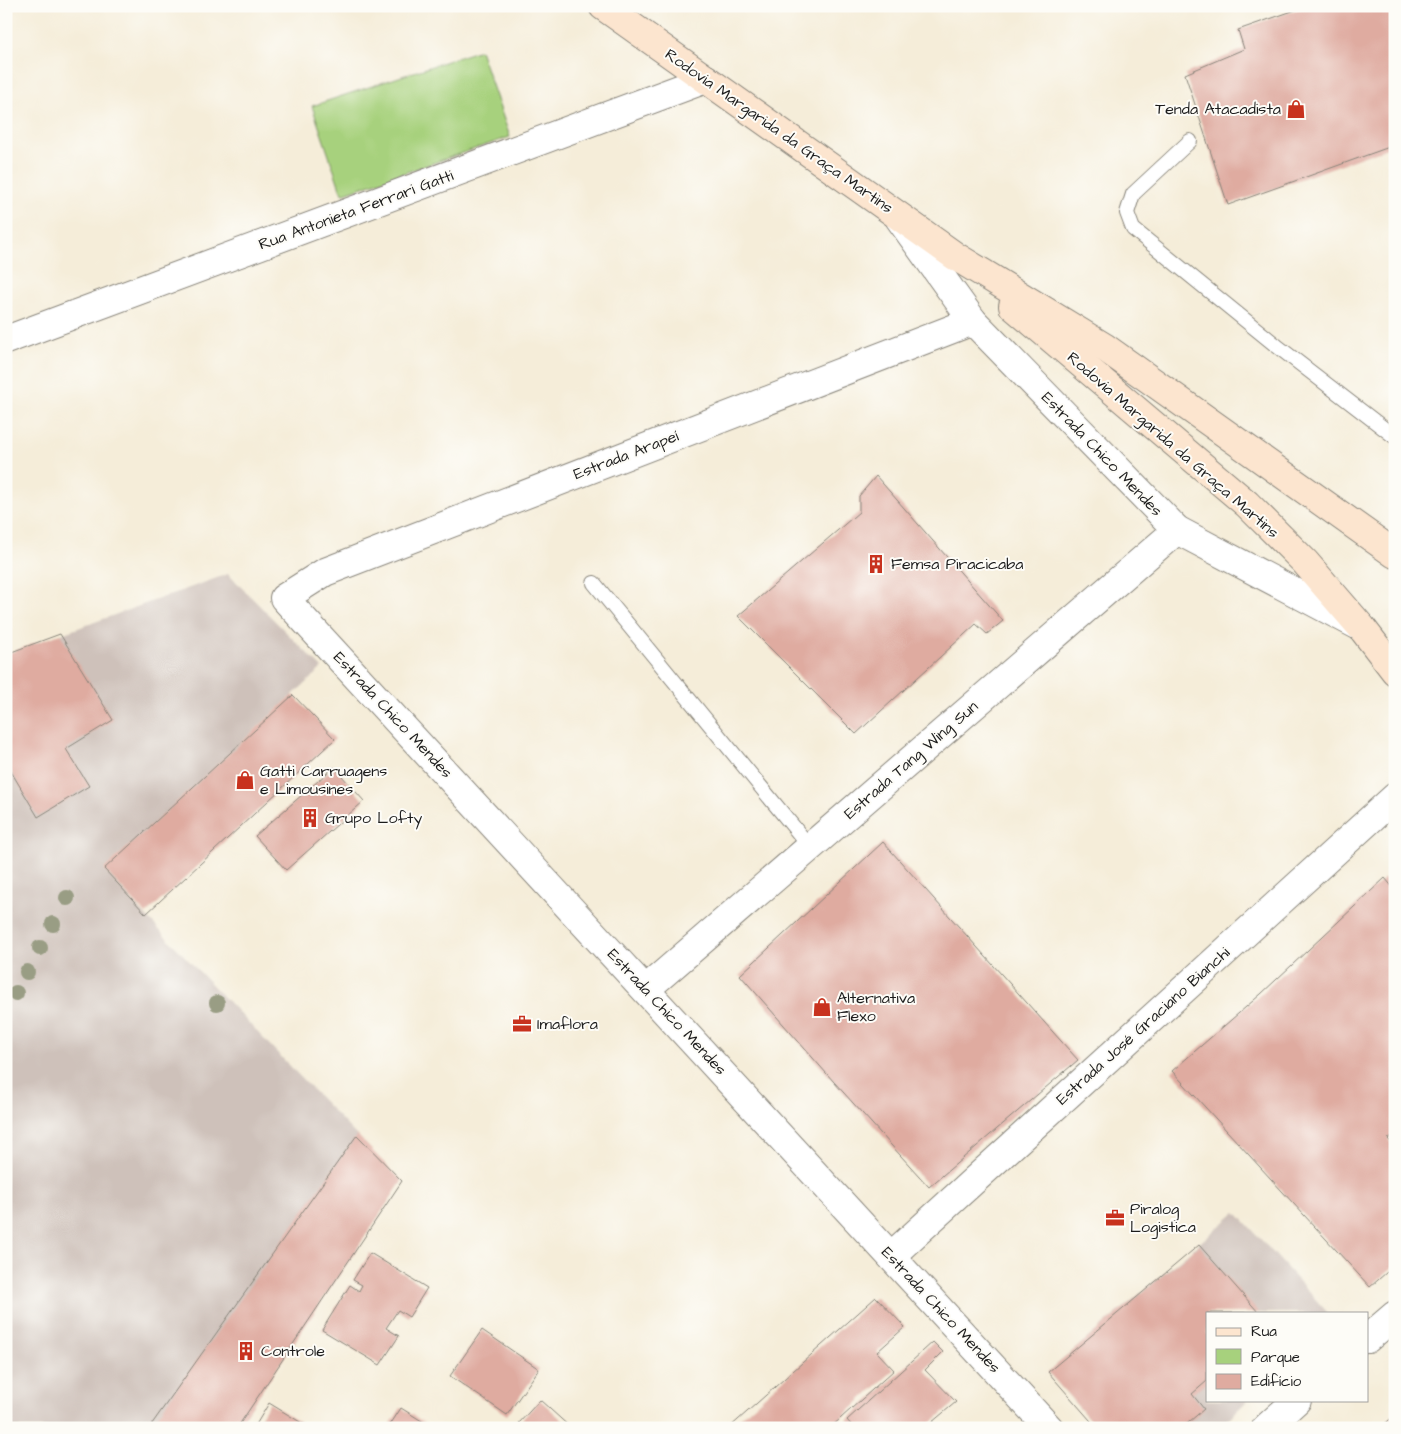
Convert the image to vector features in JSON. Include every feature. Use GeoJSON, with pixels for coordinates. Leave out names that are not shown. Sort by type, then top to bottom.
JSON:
{"type":"FeatureCollection","features":[{"type":"Feature","properties":{"kind":"main road","name":"Rodovia Margarida da Graça Martins"},"geometry":{"type":"LineString","coordinates":[[603,6],[955,256],[1104,347],[1395,554]]}},
{"type":"Feature","properties":{"kind":"main road","name":"Rodovia Margarida da Graça Martins"},"geometry":{"type":"LineString","coordinates":[[955,256],[1078,363],[1247,504],[1305,562],[1362,628],[1395,671]]}},
{"type":"Feature","properties":{"kind":"street","name":"Rua Antonieta Ferrari Gatti"},"geometry":{"type":"LineString","coordinates":[[6,340],[706,79]]}},
{"type":"Feature","properties":{"kind":"street","name":"Estrada Chico Mendes"},"geometry":{"type":"LineString","coordinates":[[896,215],[973,320],[1177,530],[1362,628]]}},
{"type":"Feature","properties":{"kind":"street","name":"Estrada Arapeí"},"geometry":{"type":"LineString","coordinates":[[284,598],[325,572],[973,320]]}},
{"type":"Feature","properties":{"kind":"street","name":"Estrada Tang Wing Sun"},"geometry":{"type":"LineString","coordinates":[[646,989],[1177,530]]}},
{"type":"Feature","properties":{"kind":"street","name":"Estrada Chico Mendes"},"geometry":{"type":"LineString","coordinates":[[284,598],[1049,1428]]}},
{"type":"Feature","properties":{"kind":"street","name":"Estrada José Graciano Bianchi"},"geometry":{"type":"LineString","coordinates":[[892,1256],[1394,799]]}},
{"type":"Feature","properties":{"kind":"street"},"geometry":{"type":"LineString","coordinates":[[1368,1338],[1395,1315]]}},
{"type":"Feature","properties":{"kind":"street"},"geometry":{"type":"LineString","coordinates":[[1266,1428],[1295,1402]]}},
{"type":"Feature","properties":{"kind":"lane"},"geometry":{"type":"LineString","coordinates":[[1190,141],[1134,194],[1128,213],[1134,230],[1277,346],[1395,437]]}},
{"type":"Feature","properties":{"kind":"lane"},"geometry":{"type":"LineString","coordinates":[[594,584],[810,847]]}},
{"type":"Feature","properties":{"kind":"shaded area"},"geometry":{"type":"Polygon","coordinates":[[[228,574],[322,668],[104,869],[148,918],[402,1181],[237,1428],[6,1428],[6,654],[228,574]]]}},
{"type":"Feature","properties":{"kind":"shaded area"},"geometry":{"type":"Polygon","coordinates":[[[1236,1212],[1327,1312],[1206,1312],[1206,1402],[1246,1402],[1219,1428],[1097,1428],[1048,1372],[1236,1212]]]}},
{"type":"Feature","properties":{"kind":"green space"},"geometry":{"type":"Polygon","coordinates":[[[480,50],[510,137],[342,194],[312,106],[480,50]]]}},
{"type":"Feature","properties":{"kind":"building","name":"Tenda Atacadista"},"geometry":{"type":"Polygon","coordinates":[[[1307,6],[1395,6],[1395,145],[1228,205],[1185,74],[1244,49],[1238,30],[1307,6]]]}},
{"type":"Feature","properties":{"kind":"building","name":"Femsa Piracicaba"},"geometry":{"type":"Polygon","coordinates":[[[876,476],[1003,621],[987,634],[976,624],[856,734],[738,616],[859,512],[859,496],[876,476]]]}},
{"type":"Feature","properties":{"kind":"building"},"geometry":{"type":"Polygon","coordinates":[[[60,634],[113,720],[66,749],[89,786],[38,817],[6,763],[6,654],[60,634]]]}},
{"type":"Feature","properties":{"kind":"building","name":"Gatti Carruagens e Limousines"},"geometry":{"type":"Polygon","coordinates":[[[293,695],[335,739],[146,914],[104,869],[293,695]]]}},
{"type":"Feature","properties":{"kind":"building","name":"Grupo Lofty"},"geometry":{"type":"Polygon","coordinates":[[[334,767],[364,801],[286,870],[255,836],[334,767]]]}},
{"type":"Feature","properties":{"kind":"building"},"geometry":{"type":"Polygon","coordinates":[[[883,842],[1078,1060],[929,1187],[740,975],[883,842]]]}},
{"type":"Feature","properties":{"kind":"building"},"geometry":{"type":"Polygon","coordinates":[[[1385,878],[1395,890],[1395,1134],[1388,1139],[1395,1147],[1395,1265],[1370,1287],[1172,1071],[1261,994],[1385,878]]]}},
{"type":"Feature","properties":{"kind":"building"},"geometry":{"type":"Polygon","coordinates":[[[357,1135],[402,1181],[237,1428],[149,1428],[357,1135]]]}},
{"type":"Feature","properties":{"kind":"building"},"geometry":{"type":"Polygon","coordinates":[[[1199,1245],[1258,1312],[1206,1312],[1206,1382],[1192,1394],[1204,1409],[1182,1428],[1097,1428],[1048,1372],[1199,1245]]]}},
{"type":"Feature","properties":{"kind":"building"},"geometry":{"type":"Polygon","coordinates":[[[370,1253],[427,1288],[409,1317],[398,1310],[386,1328],[399,1336],[380,1365],[322,1330],[350,1285],[359,1291],[362,1285],[353,1280],[370,1253]]]}},
{"type":"Feature","properties":{"kind":"building"},"geometry":{"type":"Polygon","coordinates":[[[876,1297],[905,1327],[877,1352],[894,1370],[830,1428],[729,1428],[876,1297]]]}},
{"type":"Feature","properties":{"kind":"building"},"geometry":{"type":"Polygon","coordinates":[[[482,1330],[539,1369],[507,1415],[450,1376],[482,1330]]]}},
{"type":"Feature","properties":{"kind":"building"},"geometry":{"type":"Polygon","coordinates":[[[933,1342],[943,1352],[925,1370],[956,1402],[925,1428],[854,1428],[847,1420],[933,1342]]]}},
{"type":"Feature","properties":{"kind":"building"},"geometry":{"type":"Polygon","coordinates":[[[540,1400],[571,1428],[524,1428],[519,1423],[540,1400]]]}},
{"type":"Feature","properties":{"kind":"building"},"geometry":{"type":"Polygon","coordinates":[[[269,1403],[310,1428],[254,1428],[269,1403]]]}},
{"type":"Feature","properties":{"kind":"building"},"geometry":{"type":"Polygon","coordinates":[[[401,1408],[433,1428],[388,1428],[401,1408]]]}},
{"type":"Feature","properties":{"kind":"building"},"geometry":{"type":"Polygon","coordinates":[[[1395,1415],[1395,1428],[1380,1428],[1395,1415]]]}},
{"type":"Feature","properties":{"kind":"place","name":"Tenda Atacadista"},"geometry":{"type":"Point","coordinates":[1296,109]}},
{"type":"Feature","properties":{"kind":"place","name":"Femsa Piracicaba"},"geometry":{"type":"Point","coordinates":[876,564]}},
{"type":"Feature","properties":{"kind":"place","name":"Gatti Carruagens e Limousines"},"geometry":{"type":"Point","coordinates":[245,780]}},
{"type":"Feature","properties":{"kind":"place","name":"Grupo Lofty"},"geometry":{"type":"Point","coordinates":[310,818]}},
{"type":"Feature","properties":{"kind":"place","name":"Alternativa Flexo"},"geometry":{"type":"Point","coordinates":[822,1007]}},
{"type":"Feature","properties":{"kind":"place","name":"Imaflora"},"geometry":{"type":"Point","coordinates":[522,1024]}},
{"type":"Feature","properties":{"kind":"place","name":"Piralog Logistica"},"geometry":{"type":"Point","coordinates":[1115,1218]}},
{"type":"Feature","properties":{"kind":"place","name":"Controle"},"geometry":{"type":"Point","coordinates":[246,1351]}}]}
